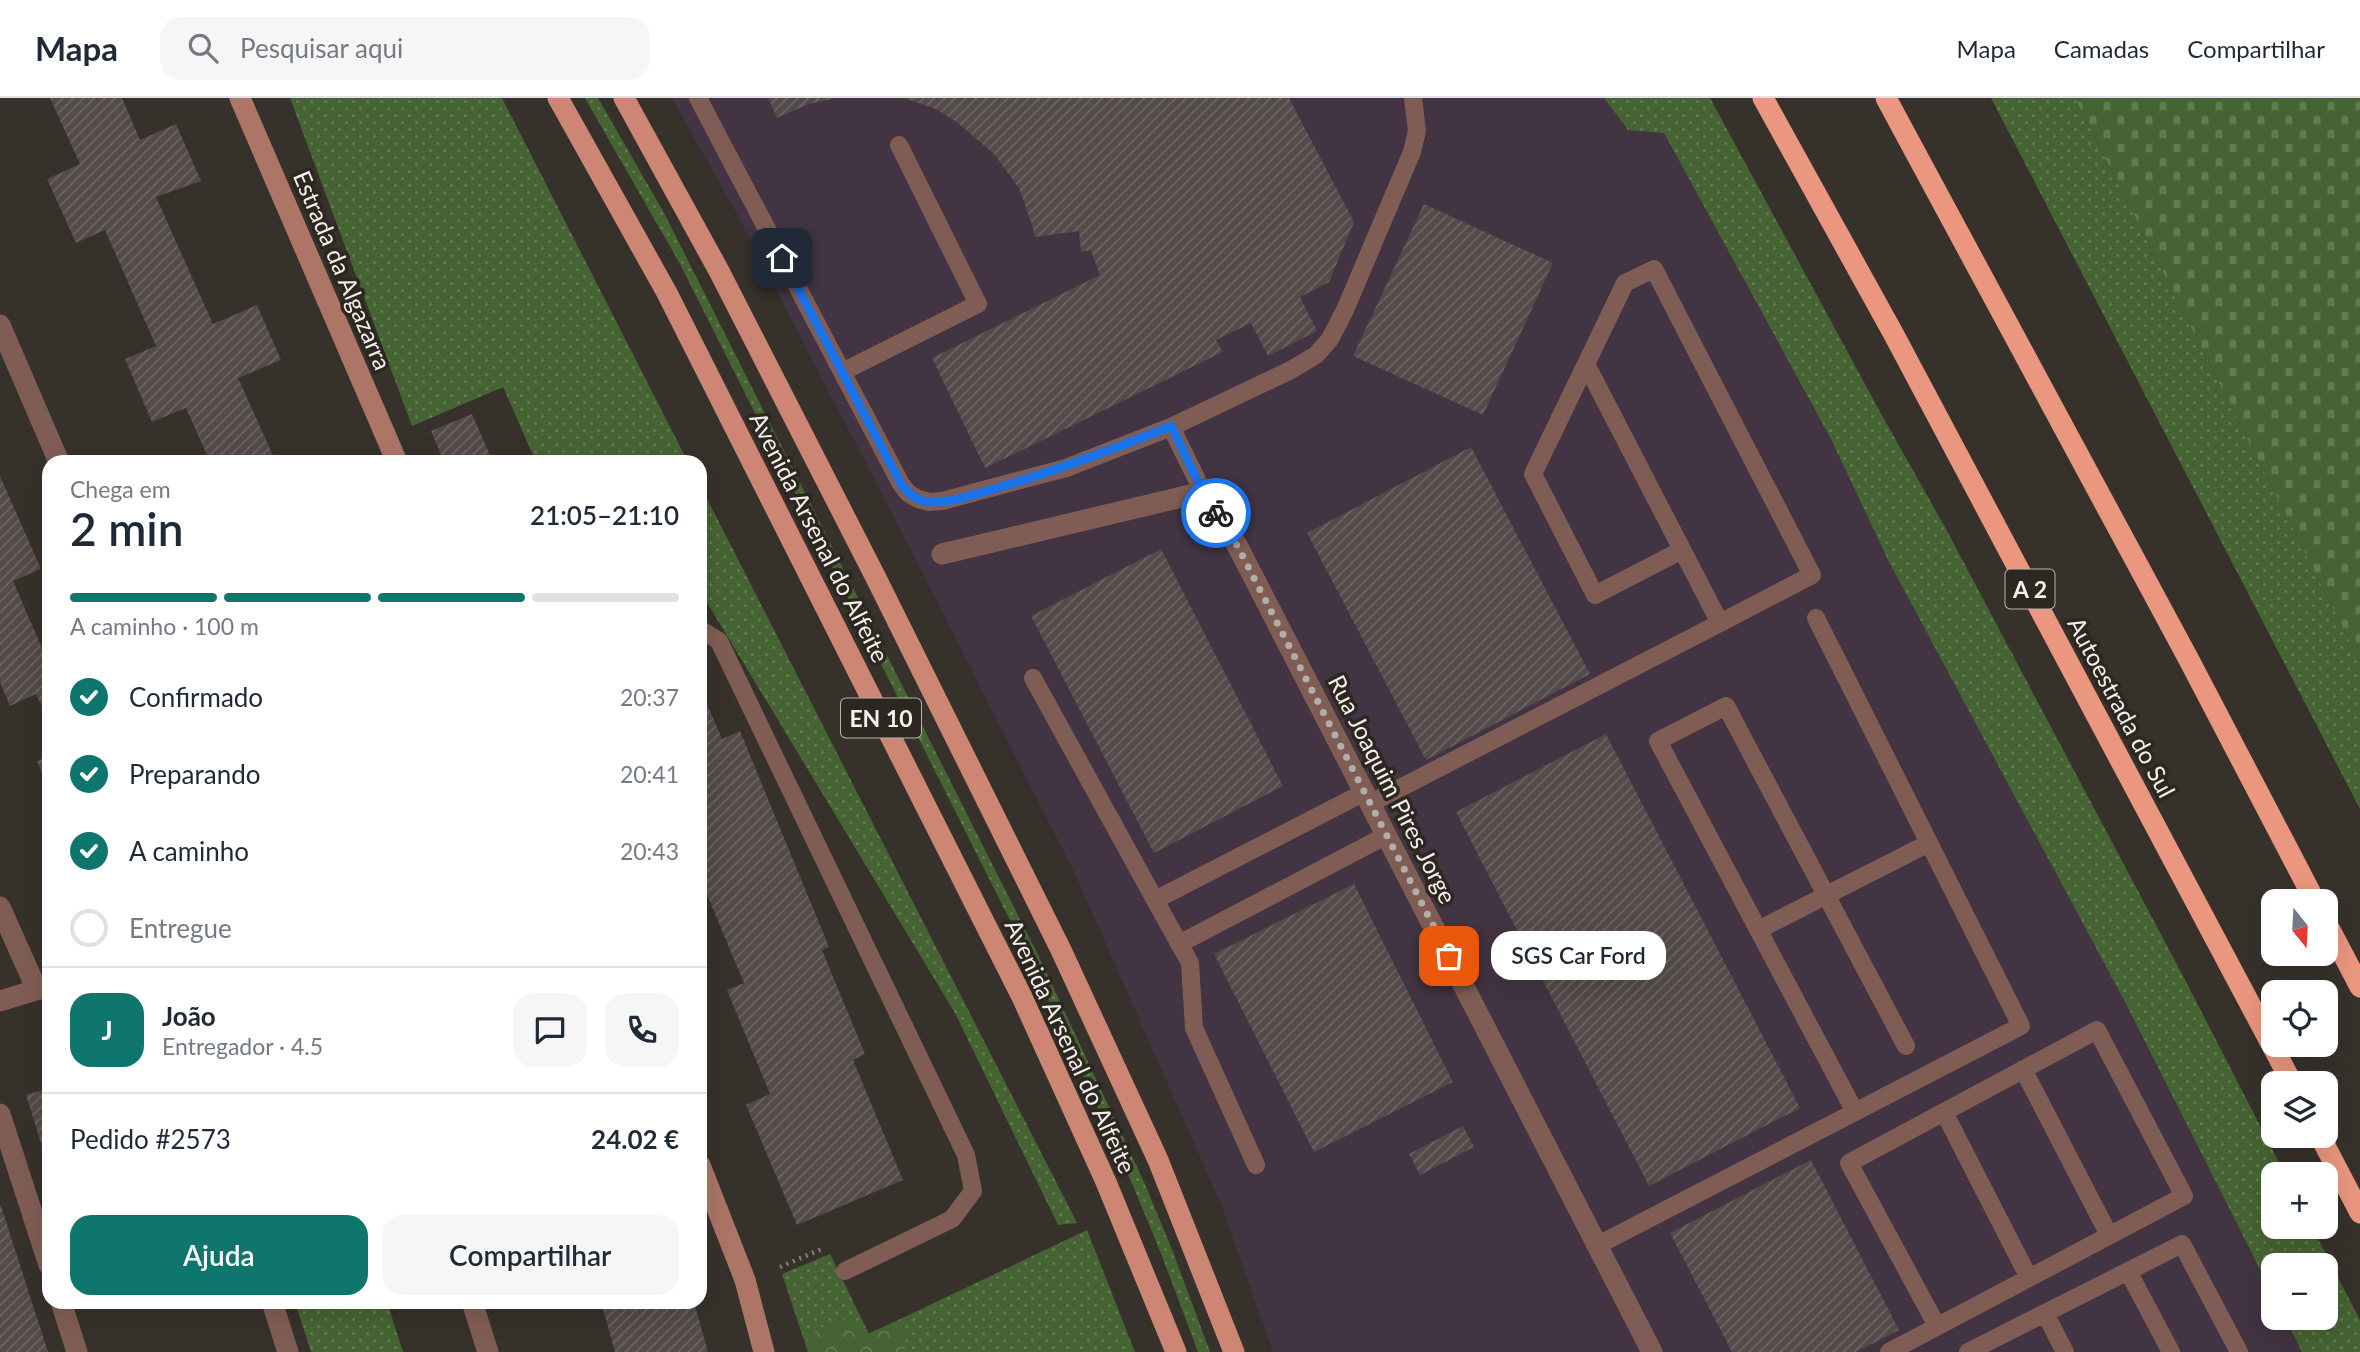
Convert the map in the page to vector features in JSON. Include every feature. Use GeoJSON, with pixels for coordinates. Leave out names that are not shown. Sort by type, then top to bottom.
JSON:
{"type":"FeatureCollection","features":[{"type":"Feature","properties":{"kind":"highway","name":"Autoestrada do Sul"},"geometry":{"type":"LineString","coordinates":[[1763,98],[1893,333],[2286,1071]]}},
{"type":"Feature","properties":{"kind":"highway"},"geometry":{"type":"LineString","coordinates":[[1886,98],[2188,658],[2309,889]]}},
{"type":"Feature","properties":{"kind":"highway"},"geometry":{"type":"LineString","coordinates":[[2338,945],[2360,987]]}},
{"type":"Feature","properties":{"kind":"highway"},"geometry":{"type":"LineString","coordinates":[[2325,1148],[2360,1213]]}},
{"type":"Feature","properties":{"kind":"main road","name":"Estrada da Algazarra"},"geometry":{"type":"LineString","coordinates":[[240,98],[394,455]]}},
{"type":"Feature","properties":{"kind":"main road","name":"Avenida Arsenal do Alfeite"},"geometry":{"type":"LineString","coordinates":[[558,98],[667,293],[1016,985],[1106,1182],[1176,1352]]}},
{"type":"Feature","properties":{"kind":"main road","name":"Avenida Arsenal do Alfeite"},"geometry":{"type":"LineString","coordinates":[[624,98],[731,295],[1061,950],[1158,1160],[1234,1352]]}},
{"type":"Feature","properties":{"kind":"main road"},"geometry":{"type":"LineString","coordinates":[[707,1183],[745,1280],[764,1352]]}},
{"type":"Feature","properties":{"kind":"street"},"geometry":{"type":"LineString","coordinates":[[0,325],[56,455]]}},
{"type":"Feature","properties":{"kind":"street"},"geometry":{"type":"LineString","coordinates":[[942,554],[1203,492]]}},
{"type":"Feature","properties":{"kind":"street","name":"Rua Joaquim Pires Jorge"},"geometry":{"type":"LineString","coordinates":[[1203,492],[1238,547],[1652,1352]]}},
{"type":"Feature","properties":{"kind":"street"},"geometry":{"type":"LineString","coordinates":[[0,907],[42,986]]}},
{"type":"Feature","properties":{"kind":"street"},"geometry":{"type":"LineString","coordinates":[[0,1001],[42,988]]}},
{"type":"Feature","properties":{"kind":"street"},"geometry":{"type":"LineString","coordinates":[[0,1114],[42,1243]]}},
{"type":"Feature","properties":{"kind":"street"},"geometry":{"type":"LineString","coordinates":[[63,1309],[77,1352]]}},
{"type":"Feature","properties":{"kind":"street"},"geometry":{"type":"LineString","coordinates":[[274,1309],[288,1352]]}},
{"type":"Feature","properties":{"kind":"street"},"geometry":{"type":"LineString","coordinates":[[474,1309],[488,1352]]}},
{"type":"Feature","properties":{"kind":"lane"},"geometry":{"type":"LineString","coordinates":[[698,98],[901,484],[908,493],[929,502],[980,492],[1066,468],[1171,426],[1291,370],[1316,355],[1330,339],[1345,310],[1412,152],[1417,131],[1413,98]]}},
{"type":"Feature","properties":{"kind":"lane"},"geometry":{"type":"LineString","coordinates":[[842,372],[978,304],[899,145]]}},
{"type":"Feature","properties":{"kind":"lane"},"geometry":{"type":"LineString","coordinates":[[1155,900],[1368,798],[1812,575],[1654,269],[1625,284],[1533,474],[1595,595],[1682,550]]}},
{"type":"Feature","properties":{"kind":"lane"},"geometry":{"type":"LineString","coordinates":[[1586,364],[1720,622]]}},
{"type":"Feature","properties":{"kind":"lane"},"geometry":{"type":"LineString","coordinates":[[1171,426],[1203,492]]}},
{"type":"Feature","properties":{"kind":"lane"},"geometry":{"type":"LineString","coordinates":[[1598,1245],[2021,1026],[1816,618]]}},
{"type":"Feature","properties":{"kind":"lane"},"geometry":{"type":"LineString","coordinates":[[707,633],[719,641],[966,1155],[972,1191],[952,1219],[845,1271]]}},
{"type":"Feature","properties":{"kind":"lane"},"geometry":{"type":"LineString","coordinates":[[1033,678],[1190,963],[1194,1028],[1256,1165]]}},
{"type":"Feature","properties":{"kind":"lane"},"geometry":{"type":"LineString","coordinates":[[1855,1112],[1658,741],[1726,706],[1906,1046]]}},
{"type":"Feature","properties":{"kind":"lane"},"geometry":{"type":"LineString","coordinates":[[1179,944],[1387,835]]}},
{"type":"Feature","properties":{"kind":"lane"},"geometry":{"type":"LineString","coordinates":[[1758,930],[1929,843]]}},
{"type":"Feature","properties":{"kind":"lane"},"geometry":{"type":"LineString","coordinates":[[1889,1352],[2184,1196],[2097,1030],[1849,1163],[1937,1326]]}},
{"type":"Feature","properties":{"kind":"lane"},"geometry":{"type":"LineString","coordinates":[[2023,1069],[2109,1235]]}},
{"type":"Feature","properties":{"kind":"lane"},"geometry":{"type":"LineString","coordinates":[[1944,1112],[2029,1278]]}},
{"type":"Feature","properties":{"kind":"lane"},"geometry":{"type":"LineString","coordinates":[[1968,1352],[2182,1244],[2239,1352]]}},
{"type":"Feature","properties":{"kind":"lane"},"geometry":{"type":"LineString","coordinates":[[2128,1271],[2171,1352]]}},
{"type":"Feature","properties":{"kind":"lane"},"geometry":{"type":"LineString","coordinates":[[2045,1313],[2065,1352]]}},
{"type":"Feature","properties":{"kind":"path"},"geometry":{"type":"LineString","coordinates":[[780,1267],[828,1246]]}},
{"type":"Feature","properties":{"kind":"shaded area"},"geometry":{"type":"Polygon","coordinates":[[[672,98],[1604,98],[1628,130],[1664,133],[1831,439],[1889,562],[2125,1002],[2261,1271],[2261,1330],[2291,1330],[2302,1352],[1273,1352],[1221,1204],[1075,874],[736,212],[672,98]]]}},
{"type":"Feature","properties":{"kind":"green space"},"geometry":{"type":"Polygon","coordinates":[[[290,98],[502,98],[684,455],[533,455],[503,387],[412,426],[290,98]]]}},
{"type":"Feature","properties":{"kind":"green space"},"geometry":{"type":"Polygon","coordinates":[[[585,98],[598,98],[664,213],[1041,961],[1145,1184],[1210,1352],[1198,1352],[1134,1188],[1032,964],[680,264],[585,98]]]}},
{"type":"Feature","properties":{"kind":"green space"},"geometry":{"type":"Polygon","coordinates":[[[1604,98],[1710,98],[1946,529],[2182,974],[2261,1127],[2261,1148],[2272,1148],[2279,1162],[2261,1162],[2261,1239],[2318,1239],[2325,1253],[2261,1253],[2261,1271],[2125,1002],[1889,562],[1831,439],[1664,133],[1628,130],[1604,98]]]}},
{"type":"Feature","properties":{"kind":"green space"},"geometry":{"type":"Polygon","coordinates":[[[1991,98],[2075,98],[2360,661],[2360,809],[1991,98]]]}},
{"type":"Feature","properties":{"kind":"green space"},"geometry":{"type":"Polygon","coordinates":[[[2075,98],[2360,98],[2360,661],[2075,98]]]}},
{"type":"Feature","properties":{"kind":"green space"},"geometry":{"type":"Polygon","coordinates":[[[707,499],[1077,1223],[1058,1225],[955,1013],[707,603],[707,499]]]}},
{"type":"Feature","properties":{"kind":"green space"},"geometry":{"type":"Polygon","coordinates":[[[1087,1230],[1135,1352],[808,1352],[782,1274],[830,1254],[869,1334],[1087,1230]]]}},
{"type":"Feature","properties":{"kind":"green space"},"geometry":{"type":"Polygon","coordinates":[[[2338,1277],[2360,1320],[2360,1352],[2302,1352],[2291,1330],[2338,1330],[2338,1277]]]}},
{"type":"Feature","properties":{"kind":"green space"},"geometry":{"type":"Polygon","coordinates":[[[297,1309],[389,1309],[403,1352],[311,1352],[297,1309]]]}},
{"type":"Feature","properties":{"kind":"green space"},"geometry":{"type":"Polygon","coordinates":[[[843,1319],[864,1326],[868,1334],[894,1322],[904,1340],[905,1352],[808,1352],[806,1344],[817,1330],[843,1319]]]}},
{"type":"Feature","properties":{"kind":"building"},"geometry":{"type":"Polygon","coordinates":[[[50,98],[122,98],[140,140],[176,124],[201,181],[156,197],[213,324],[257,305],[281,360],[238,378],[273,455],[207,455],[186,408],[152,422],[125,359],[156,346],[105,230],[76,243],[47,179],[80,164],[50,98]]]}},
{"type":"Feature","properties":{"kind":"building"},"geometry":{"type":"Polygon","coordinates":[[[768,98],[832,99],[809,104],[777,118],[768,98]]]}},
{"type":"Feature","properties":{"kind":"building"},"geometry":{"type":"Polygon","coordinates":[[[904,98],[1289,98],[1354,222],[1329,282],[1300,297],[1317,331],[1268,356],[1251,323],[1216,340],[1223,352],[985,468],[932,358],[1100,275],[1091,251],[1081,251],[1079,231],[1035,237],[1019,188],[994,154],[958,123],[936,109],[904,98]]]}},
{"type":"Feature","properties":{"kind":"building"},"geometry":{"type":"Polygon","coordinates":[[[1424,204],[1553,263],[1483,415],[1353,356],[1424,204]]]}},
{"type":"Feature","properties":{"kind":"building"},"geometry":{"type":"Polygon","coordinates":[[[472,414],[490,455],[441,455],[431,431],[472,414]]]}},
{"type":"Feature","properties":{"kind":"building"},"geometry":{"type":"Polygon","coordinates":[[[1471,447],[1590,674],[1426,760],[1307,533],[1471,447]]]}},
{"type":"Feature","properties":{"kind":"building"},"geometry":{"type":"Polygon","coordinates":[[[0,476],[41,569],[13,581],[42,648],[42,706],[36,694],[10,706],[0,682],[0,476]]]}},
{"type":"Feature","properties":{"kind":"building"},"geometry":{"type":"Polygon","coordinates":[[[1161,549],[1283,786],[1154,853],[1031,616],[1161,549]]]}},
{"type":"Feature","properties":{"kind":"building"},"geometry":{"type":"Polygon","coordinates":[[[707,704],[722,739],[740,731],[829,947],[822,950],[865,1054],[853,1060],[903,1180],[797,1225],[746,1105],[770,1094],[727,990],[744,983],[707,895],[707,704]]]}},
{"type":"Feature","properties":{"kind":"building"},"geometry":{"type":"Polygon","coordinates":[[[1606,734],[1800,1108],[1649,1186],[1456,812],[1606,734]]]}},
{"type":"Feature","properties":{"kind":"building"},"geometry":{"type":"Polygon","coordinates":[[[42,759],[42,773],[37,761],[42,759]]]}},
{"type":"Feature","properties":{"kind":"building"},"geometry":{"type":"Polygon","coordinates":[[[1354,884],[1453,1082],[1314,1152],[1214,954],[1354,884]]]}},
{"type":"Feature","properties":{"kind":"building"},"geometry":{"type":"Polygon","coordinates":[[[42,1090],[42,1147],[26,1095],[42,1090]]]}},
{"type":"Feature","properties":{"kind":"building"},"geometry":{"type":"Polygon","coordinates":[[[1463,1126],[1474,1147],[1420,1175],[1409,1154],[1463,1126]]]}},
{"type":"Feature","properties":{"kind":"building"},"geometry":{"type":"Polygon","coordinates":[[[1811,1160],[1899,1330],[1856,1352],[1732,1352],[1670,1233],[1811,1160]]]}},
{"type":"Feature","properties":{"kind":"building"},"geometry":{"type":"Polygon","coordinates":[[[1,1206],[48,1352],[0,1352],[1,1206]]]}},
{"type":"Feature","properties":{"kind":"building"},"geometry":{"type":"Polygon","coordinates":[[[603,1309],[696,1309],[708,1352],[615,1352],[603,1309]]]}},
{"type":"Feature","properties":{"kind":"way so far"},"geometry":{"type":"LineString","coordinates":[[1216,513],[1238,547],[1449,956]]}},
{"type":"Feature","properties":{"kind":"place","name":"SGS Car Ford"},"geometry":{"type":"Point","coordinates":[1449,956]}},
{"type":"Feature","properties":{"kind":"route"},"geometry":{"type":"LineString","coordinates":[[782,258],[901,484],[908,493],[918,499],[942,501],[1066,468],[1171,426],[1216,513]]}}]}
